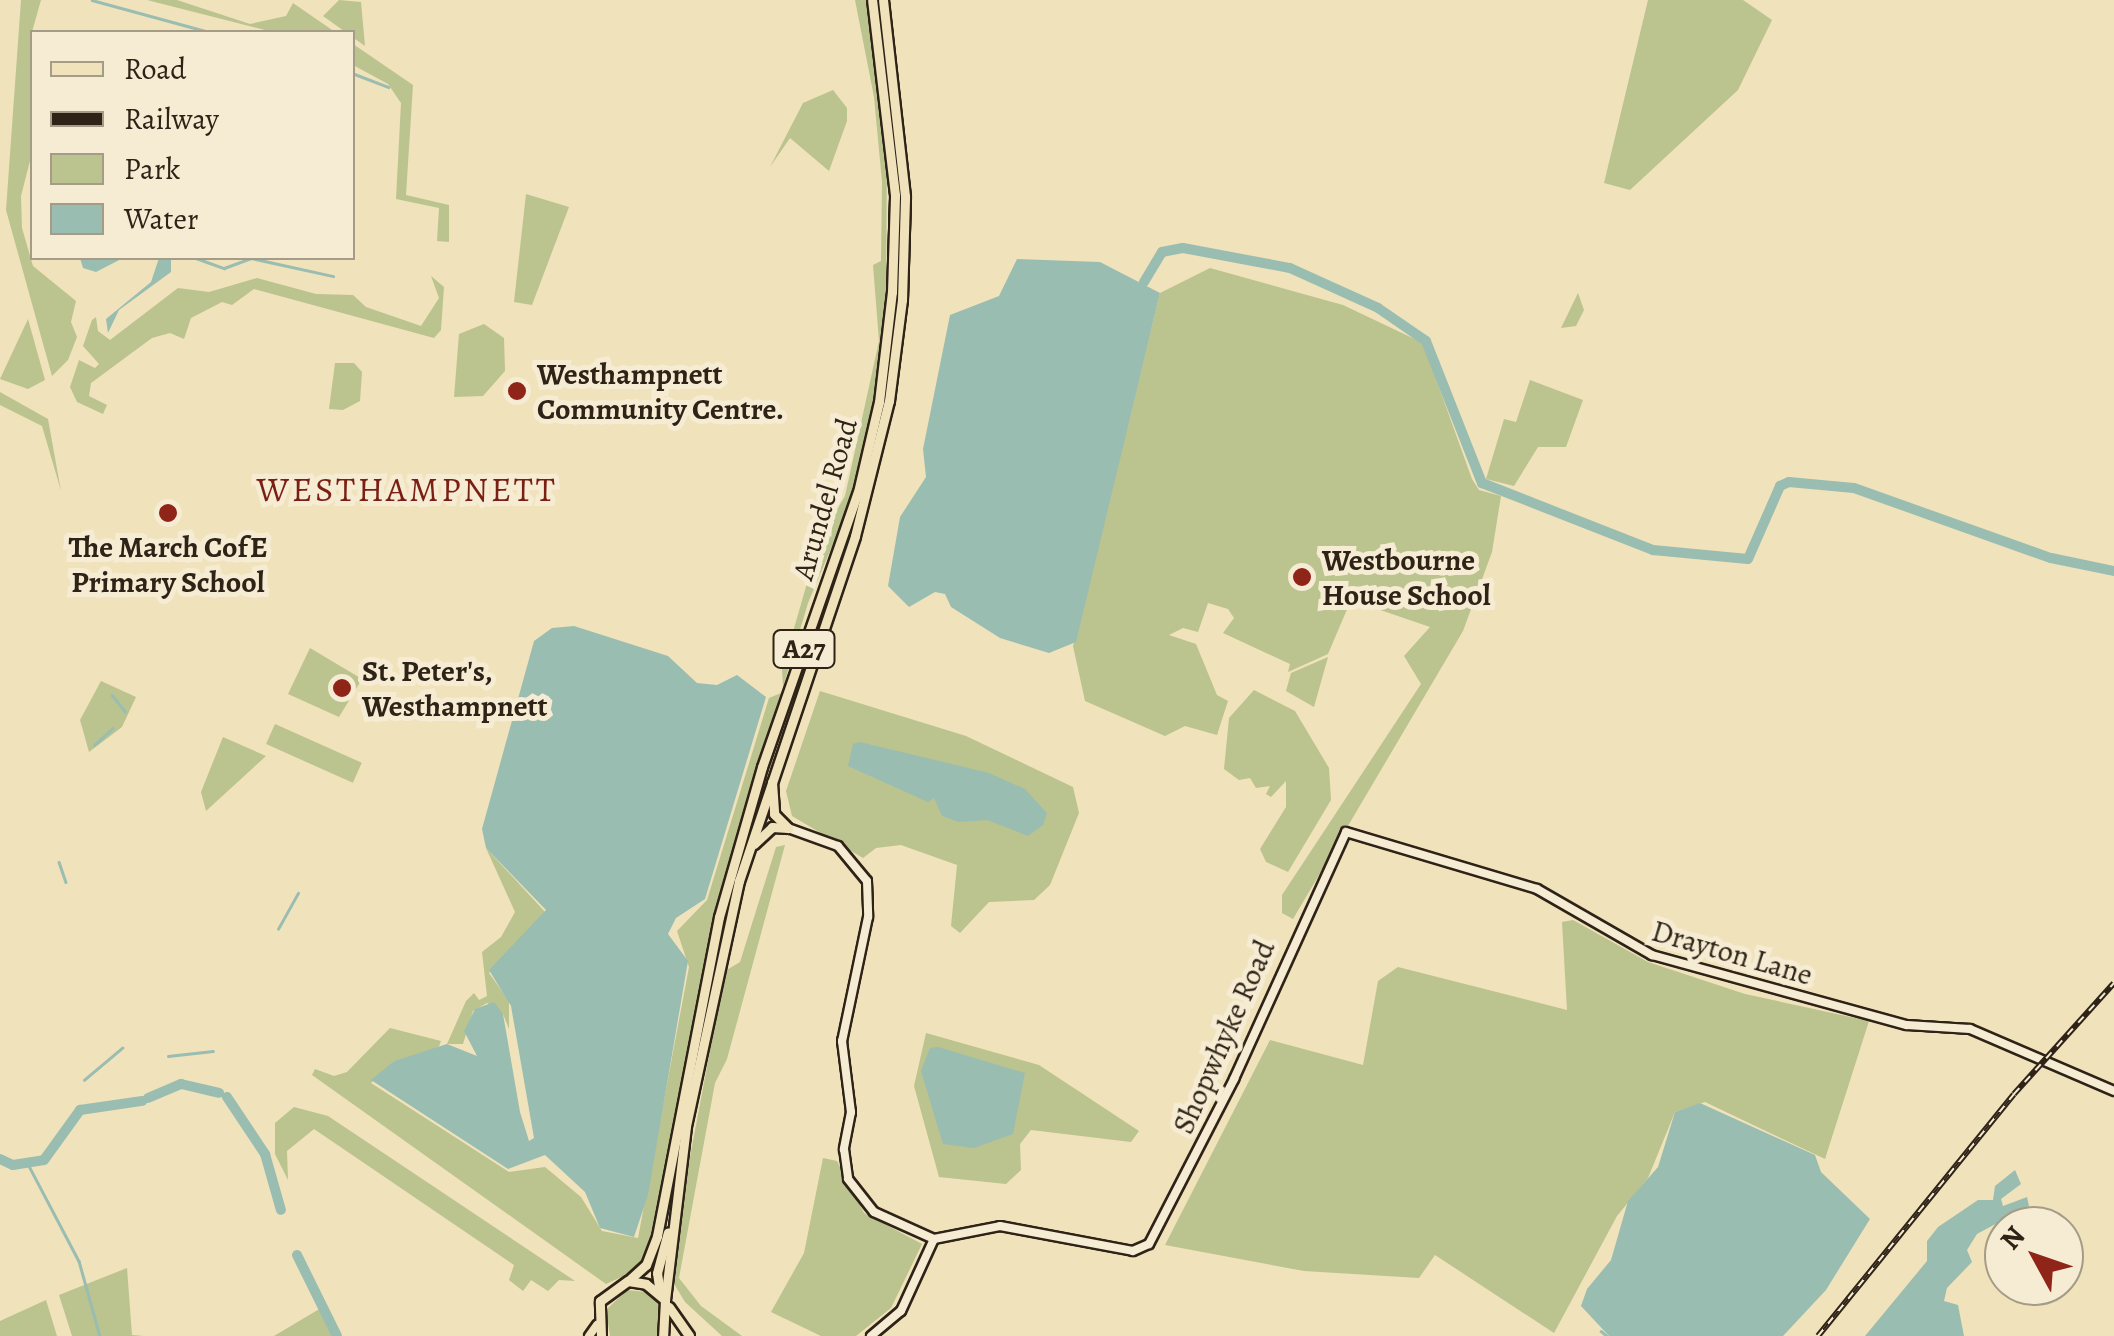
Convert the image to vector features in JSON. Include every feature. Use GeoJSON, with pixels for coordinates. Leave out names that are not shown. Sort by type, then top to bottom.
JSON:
{"type":"FeatureCollection","features":[{"type":"Feature","properties":{"kind":"highway","name":"Arundel Road"},"geometry":{"type":"LineString","coordinates":[[596,1325],[604,1294],[646,1265],[657,1236],[719,917],[762,767],[858,492],[878,402],[892,292],[895,195],[872,0]]}},
{"type":"Feature","properties":{"kind":"highway","name":"Arundel Road"},"geometry":{"type":"LineString","coordinates":[[664,1336],[664,1300],[657,1273],[676,1206],[701,1045],[738,881],[780,745],[868,492],[894,364],[905,196],[883,0]]}},
{"type":"Feature","properties":{"kind":"highway"},"geometry":{"type":"LineString","coordinates":[[780,745],[771,801],[788,828]]}},
{"type":"Feature","properties":{"kind":"highway"},"geometry":{"type":"LineString","coordinates":[[738,881],[757,838],[772,827],[788,828]]}},
{"type":"Feature","properties":{"kind":"highway"},"geometry":{"type":"LineString","coordinates":[[628,1281],[664,1300],[689,1336]]}},
{"type":"Feature","properties":{"kind":"highway"},"geometry":{"type":"LineString","coordinates":[[596,1325],[601,1336]]}},
{"type":"Feature","properties":{"kind":"main road"},"geometry":{"type":"LineString","coordinates":[[788,828],[838,846],[867,882],[868,916],[842,1041],[851,1112],[844,1150],[848,1178],[874,1212],[934,1239],[902,1310],[871,1336]]}},
{"type":"Feature","properties":{"kind":"main road","name":"Shopwhyke Road"},"geometry":{"type":"LineString","coordinates":[[934,1239],[1000,1226],[1133,1251],[1149,1244],[1184,1180],[1346,832]]}},
{"type":"Feature","properties":{"kind":"main road","name":"Drayton Lane"},"geometry":{"type":"LineString","coordinates":[[1346,832],[1537,889],[1652,955],[1907,1025],[1970,1029],[2114,1091]]}},
{"type":"Feature","properties":{"kind":"main road"},"geometry":{"type":"LineString","coordinates":[[589,1336],[596,1325]]}},
{"type":"Feature","properties":{"kind":"green space"},"geometry":{"type":"Polygon","coordinates":[[[21,0],[41,0],[30,30],[30,161],[21,196],[22,228],[33,266],[76,301],[71,322],[77,337],[68,360],[52,376],[6,210],[21,0]]]}},
{"type":"Feature","properties":{"kind":"green space"},"geometry":{"type":"Polygon","coordinates":[[[147,0],[177,0],[250,24],[286,16],[293,3],[332,30],[265,30],[147,0]]]}},
{"type":"Feature","properties":{"kind":"green space"},"geometry":{"type":"Polygon","coordinates":[[[339,0],[361,2],[365,46],[355,39],[355,30],[343,30],[323,16],[339,0]]]}},
{"type":"Feature","properties":{"kind":"green space"},"geometry":{"type":"Polygon","coordinates":[[[855,0],[866,0],[887,142],[886,311],[869,427],[850,504],[808,603],[783,687],[782,670],[820,538],[845,496],[879,341],[873,265],[881,261],[882,182],[874,97],[855,0]]]}},
{"type":"Feature","properties":{"kind":"green space"},"geometry":{"type":"Polygon","coordinates":[[[1648,0],[1743,0],[1772,20],[1738,90],[1630,190],[1604,183],[1648,0]]]}},
{"type":"Feature","properties":{"kind":"green space"},"geometry":{"type":"Polygon","coordinates":[[[355,45],[413,85],[406,195],[449,205],[449,242],[437,241],[439,208],[396,199],[401,103],[388,84],[355,66],[355,45]]]}},
{"type":"Feature","properties":{"kind":"green space"},"geometry":{"type":"Polygon","coordinates":[[[833,90],[847,108],[847,121],[829,171],[790,138],[770,167],[803,103],[833,90]]]}},
{"type":"Feature","properties":{"kind":"green space"},"geometry":{"type":"Polygon","coordinates":[[[526,194],[569,207],[532,305],[514,302],[526,194]]]}},
{"type":"Feature","properties":{"kind":"green space","name":"Westbourne House School"},"geometry":{"type":"Polygon","coordinates":[[[1210,268],[1343,305],[1423,343],[1472,479],[1479,490],[1501,496],[1492,552],[1463,631],[1293,919],[1282,913],[1282,895],[1421,684],[1404,656],[1430,627],[1351,600],[1328,654],[1288,672],[1290,664],[1223,633],[1234,618],[1228,609],[1208,603],[1198,632],[1183,628],[1169,635],[1196,644],[1217,695],[1228,701],[1217,735],[1185,726],[1165,736],[1085,701],[1073,646],[1160,293],[1210,268]]]}},
{"type":"Feature","properties":{"kind":"green space"},"geometry":{"type":"Polygon","coordinates":[[[431,276],[444,287],[441,330],[434,338],[254,289],[232,305],[222,302],[191,318],[184,339],[170,333],[152,338],[91,383],[89,396],[107,405],[103,414],[77,402],[70,387],[79,360],[95,368],[99,364],[83,346],[92,320],[96,317],[98,331],[110,340],[178,288],[209,292],[257,278],[316,294],[353,295],[366,307],[421,326],[439,298],[431,276]]]}},
{"type":"Feature","properties":{"kind":"green space"},"geometry":{"type":"Polygon","coordinates":[[[1578,293],[1584,310],[1576,326],[1561,328],[1578,293]]]}},
{"type":"Feature","properties":{"kind":"green space"},"geometry":{"type":"Polygon","coordinates":[[[28,319],[45,380],[28,389],[0,379],[28,319]]]}},
{"type":"Feature","properties":{"kind":"green space"},"geometry":{"type":"Polygon","coordinates":[[[484,324],[504,338],[505,371],[483,396],[454,397],[459,334],[484,324]]]}},
{"type":"Feature","properties":{"kind":"green space"},"geometry":{"type":"Polygon","coordinates":[[[335,363],[354,363],[362,372],[360,401],[343,410],[329,409],[335,363]]]}},
{"type":"Feature","properties":{"kind":"green space"},"geometry":{"type":"Polygon","coordinates":[[[1530,380],[1583,400],[1566,447],[1538,447],[1514,486],[1486,479],[1504,419],[1516,422],[1530,380]]]}},
{"type":"Feature","properties":{"kind":"green space"},"geometry":{"type":"Polygon","coordinates":[[[0,392],[48,419],[61,491],[42,426],[0,405],[0,392]]]}},
{"type":"Feature","properties":{"kind":"green space"},"geometry":{"type":"Polygon","coordinates":[[[310,648],[362,679],[339,717],[288,694],[310,648]]]}},
{"type":"Feature","properties":{"kind":"green space"},"geometry":{"type":"Polygon","coordinates":[[[1328,657],[1314,707],[1286,691],[1291,673],[1328,657]]]}},
{"type":"Feature","properties":{"kind":"green space"},"geometry":{"type":"Polygon","coordinates":[[[101,681],[136,697],[122,727],[89,752],[80,720],[101,681]]]}},
{"type":"Feature","properties":{"kind":"green space"},"geometry":{"type":"Polygon","coordinates":[[[1254,690],[1295,711],[1329,768],[1331,800],[1288,872],[1266,862],[1260,849],[1286,807],[1286,781],[1271,797],[1266,794],[1270,786],[1256,788],[1250,778],[1239,780],[1224,769],[1229,718],[1254,690]]]}},
{"type":"Feature","properties":{"kind":"green space"},"geometry":{"type":"Polygon","coordinates":[[[820,691],[966,736],[1073,787],[1079,813],[1050,885],[1034,900],[989,902],[960,933],[951,926],[957,865],[901,845],[876,848],[863,858],[792,816],[786,791],[820,691]]]}},
{"type":"Feature","properties":{"kind":"green space"},"geometry":{"type":"Polygon","coordinates":[[[781,693],[714,915],[654,1230],[637,1270],[606,1284],[312,1075],[315,1069],[334,1076],[347,1072],[390,1028],[441,1041],[438,1049],[394,1061],[371,1083],[509,1172],[545,1167],[581,1197],[602,1231],[638,1238],[689,967],[677,931],[707,900],[769,698],[781,693]]]}},
{"type":"Feature","properties":{"kind":"green space"},"geometry":{"type":"Polygon","coordinates":[[[275,724],[362,763],[353,783],[266,744],[275,724]]]}},
{"type":"Feature","properties":{"kind":"green space"},"geometry":{"type":"Polygon","coordinates":[[[223,737],[266,756],[206,811],[201,792],[223,737]]]}},
{"type":"Feature","properties":{"kind":"green space"},"geometry":{"type":"Polygon","coordinates":[[[785,845],[727,1059],[715,1083],[679,1278],[701,1306],[742,1336],[722,1336],[685,1302],[668,1274],[725,971],[740,962],[776,847],[785,845]]]}},
{"type":"Feature","properties":{"kind":"green space"},"geometry":{"type":"Polygon","coordinates":[[[486,848],[547,914],[489,973],[509,1001],[509,1029],[503,1014],[487,1003],[473,1011],[463,1044],[447,1044],[466,1001],[474,993],[479,1000],[487,996],[482,952],[501,937],[515,912],[486,848]]]}},
{"type":"Feature","properties":{"kind":"green space"},"geometry":{"type":"Polygon","coordinates":[[[1573,920],[1648,962],[1745,994],[1869,1021],[1825,1159],[1705,1102],[1675,1112],[1648,1178],[1617,1216],[1554,1333],[1435,1255],[1419,1278],[1304,1271],[1165,1245],[1270,1040],[1363,1065],[1378,981],[1398,967],[1567,1010],[1562,922],[1573,920]]]}},
{"type":"Feature","properties":{"kind":"green space"},"geometry":{"type":"Polygon","coordinates":[[[926,1033],[1039,1065],[1139,1131],[1131,1142],[1031,1130],[1020,1144],[1021,1170],[1006,1184],[939,1177],[914,1086],[926,1033]]]}},
{"type":"Feature","properties":{"kind":"green space"},"geometry":{"type":"Polygon","coordinates":[[[294,1107],[328,1116],[575,1281],[559,1280],[548,1291],[531,1280],[523,1291],[509,1280],[514,1265],[314,1129],[287,1151],[288,1180],[275,1154],[275,1123],[294,1107]]]}},
{"type":"Feature","properties":{"kind":"green space"},"geometry":{"type":"Polygon","coordinates":[[[823,1158],[837,1161],[864,1213],[922,1244],[891,1308],[856,1336],[821,1336],[771,1312],[804,1253],[823,1158]]]}},
{"type":"Feature","properties":{"kind":"green space"},"geometry":{"type":"Polygon","coordinates":[[[127,1268],[132,1335],[144,1336],[72,1336],[59,1295],[127,1268]]]}},
{"type":"Feature","properties":{"kind":"green space"},"geometry":{"type":"Polygon","coordinates":[[[627,1290],[647,1292],[661,1305],[659,1336],[610,1336],[606,1310],[627,1290]]]}},
{"type":"Feature","properties":{"kind":"green space"},"geometry":{"type":"Polygon","coordinates":[[[46,1300],[57,1336],[0,1336],[0,1321],[46,1300]]]}},
{"type":"Feature","properties":{"kind":"green space"},"geometry":{"type":"Polygon","coordinates":[[[326,1305],[341,1336],[274,1336],[316,1311],[326,1305]]]}},
{"type":"Feature","properties":{"kind":"water"},"geometry":{"type":"Polygon","coordinates":[[[1017,259],[1100,262],[1160,293],[1076,642],[1049,653],[1000,638],[951,607],[945,594],[935,592],[909,607],[888,586],[900,517],[926,477],[923,449],[950,315],[999,296],[1017,259]]]}},
{"type":"Feature","properties":{"kind":"water"},"geometry":{"type":"Polygon","coordinates":[[[81,260],[119,260],[96,272],[83,268],[81,260]]]}},
{"type":"Feature","properties":{"kind":"water"},"geometry":{"type":"Polygon","coordinates":[[[158,260],[171,260],[171,272],[119,310],[108,333],[106,319],[151,282],[158,260]]]}},
{"type":"Feature","properties":{"kind":"water"},"geometry":{"type":"Polygon","coordinates":[[[574,626],[668,656],[697,683],[717,685],[737,675],[766,697],[705,899],[676,918],[668,934],[688,961],[648,1195],[634,1237],[600,1228],[585,1192],[545,1155],[508,1169],[371,1080],[394,1061],[447,1044],[477,1056],[464,1031],[475,1009],[494,1002],[503,1014],[520,1112],[529,1141],[534,1138],[511,1006],[489,970],[546,910],[486,848],[482,829],[534,641],[552,628],[574,626]]]}},
{"type":"Feature","properties":{"kind":"water"},"geometry":{"type":"Polygon","coordinates":[[[860,742],[989,773],[1025,789],[1047,813],[1043,825],[1028,836],[987,820],[959,822],[942,816],[934,798],[928,802],[848,766],[853,744],[860,742]]]}},
{"type":"Feature","properties":{"kind":"water"},"geometry":{"type":"Polygon","coordinates":[[[938,1047],[1025,1073],[1013,1134],[974,1148],[943,1144],[921,1071],[930,1048],[938,1047]]]}},
{"type":"Feature","properties":{"kind":"water"},"geometry":{"type":"Polygon","coordinates":[[[1700,1103],[1815,1155],[1821,1172],[1870,1219],[1826,1290],[1783,1336],[1609,1336],[1581,1306],[1587,1289],[1611,1260],[1628,1201],[1658,1167],[1675,1112],[1700,1103]]]}},
{"type":"Feature","properties":{"kind":"water"},"geometry":{"type":"Polygon","coordinates":[[[2015,1170],[2021,1184],[2001,1199],[2003,1206],[1984,1206],[1984,1230],[1967,1250],[1972,1262],[1947,1288],[1944,1301],[1958,1305],[1964,1336],[1865,1336],[1927,1261],[1927,1241],[1938,1227],[1978,1200],[1993,1200],[1995,1186],[2015,1170]]]}},
{"type":"Feature","properties":{"kind":"water"},"geometry":{"type":"Polygon","coordinates":[[[2027,1197],[2029,1206],[2003,1206],[2027,1197]]]}},
{"type":"Feature","properties":{"kind":"waterway"},"geometry":{"type":"LineString","coordinates":[[92,0],[202,30]]}},
{"type":"Feature","properties":{"kind":"waterway"},"geometry":{"type":"LineString","coordinates":[[355,74],[388,87]]}},
{"type":"Feature","properties":{"kind":"waterway"},"geometry":{"type":"LineString","coordinates":[[1144,282],[1162,252],[1183,248],[1290,268],[1378,308],[1426,341],[1482,483],[1653,550],[1748,559],[1780,486],[1789,482],[1854,488],[2051,558],[2114,571]]}},
{"type":"Feature","properties":{"kind":"waterway"},"geometry":{"type":"LineString","coordinates":[[202,260],[224,268],[246,260]]}},
{"type":"Feature","properties":{"kind":"waterway"},"geometry":{"type":"LineString","coordinates":[[260,260],[333,276]]}},
{"type":"Feature","properties":{"kind":"waterway"},"geometry":{"type":"LineString","coordinates":[[112,695],[125,711]]}},
{"type":"Feature","properties":{"kind":"waterway"},"geometry":{"type":"LineString","coordinates":[[94,745],[113,728]]}},
{"type":"Feature","properties":{"kind":"waterway"},"geometry":{"type":"LineString","coordinates":[[59,862],[66,882]]}},
{"type":"Feature","properties":{"kind":"waterway"},"geometry":{"type":"LineString","coordinates":[[278,929],[298,893]]}},
{"type":"Feature","properties":{"kind":"waterway"},"geometry":{"type":"LineString","coordinates":[[84,1080],[122,1048]]}},
{"type":"Feature","properties":{"kind":"waterway"},"geometry":{"type":"LineString","coordinates":[[168,1056],[213,1051]]}},
{"type":"Feature","properties":{"kind":"waterway"},"geometry":{"type":"LineString","coordinates":[[148,1098],[181,1084],[219,1093]]}},
{"type":"Feature","properties":{"kind":"waterway"},"geometry":{"type":"LineString","coordinates":[[227,1097],[265,1154],[281,1210]]}},
{"type":"Feature","properties":{"kind":"waterway"},"geometry":{"type":"LineString","coordinates":[[0,1159],[13,1165],[44,1160],[80,1110],[142,1101]]}},
{"type":"Feature","properties":{"kind":"waterway"},"geometry":{"type":"LineString","coordinates":[[28,1164],[79,1261],[100,1336]]}},
{"type":"Feature","properties":{"kind":"waterway"},"geometry":{"type":"LineString","coordinates":[[297,1255],[337,1336]]}},
{"type":"Feature","properties":{"kind":"waterway"},"geometry":{"type":"LineString","coordinates":[[1601,1331],[1607,1336]]}},
{"type":"Feature","properties":{"kind":"railway"},"geometry":{"type":"LineString","coordinates":[[1818,1336],[2014,1094],[2114,983]]}},
{"type":"Feature","properties":{"kind":"place","name":"Westhampnett Community Centre."},"geometry":{"type":"Point","coordinates":[517,391]}},
{"type":"Feature","properties":{"kind":"place","name":"The March CofE Primary School"},"geometry":{"type":"Point","coordinates":[168,513]}},
{"type":"Feature","properties":{"kind":"place","name":"Westbourne House School"},"geometry":{"type":"Point","coordinates":[1302,577]}},
{"type":"Feature","properties":{"kind":"place","name":"St. Peter's, Westhampnett"},"geometry":{"type":"Point","coordinates":[342,688]}},
{"type":"Feature","properties":{"kind":"district","name":"WESTHAMPNETT"},"geometry":{"type":"Point","coordinates":[407,489]}}]}
